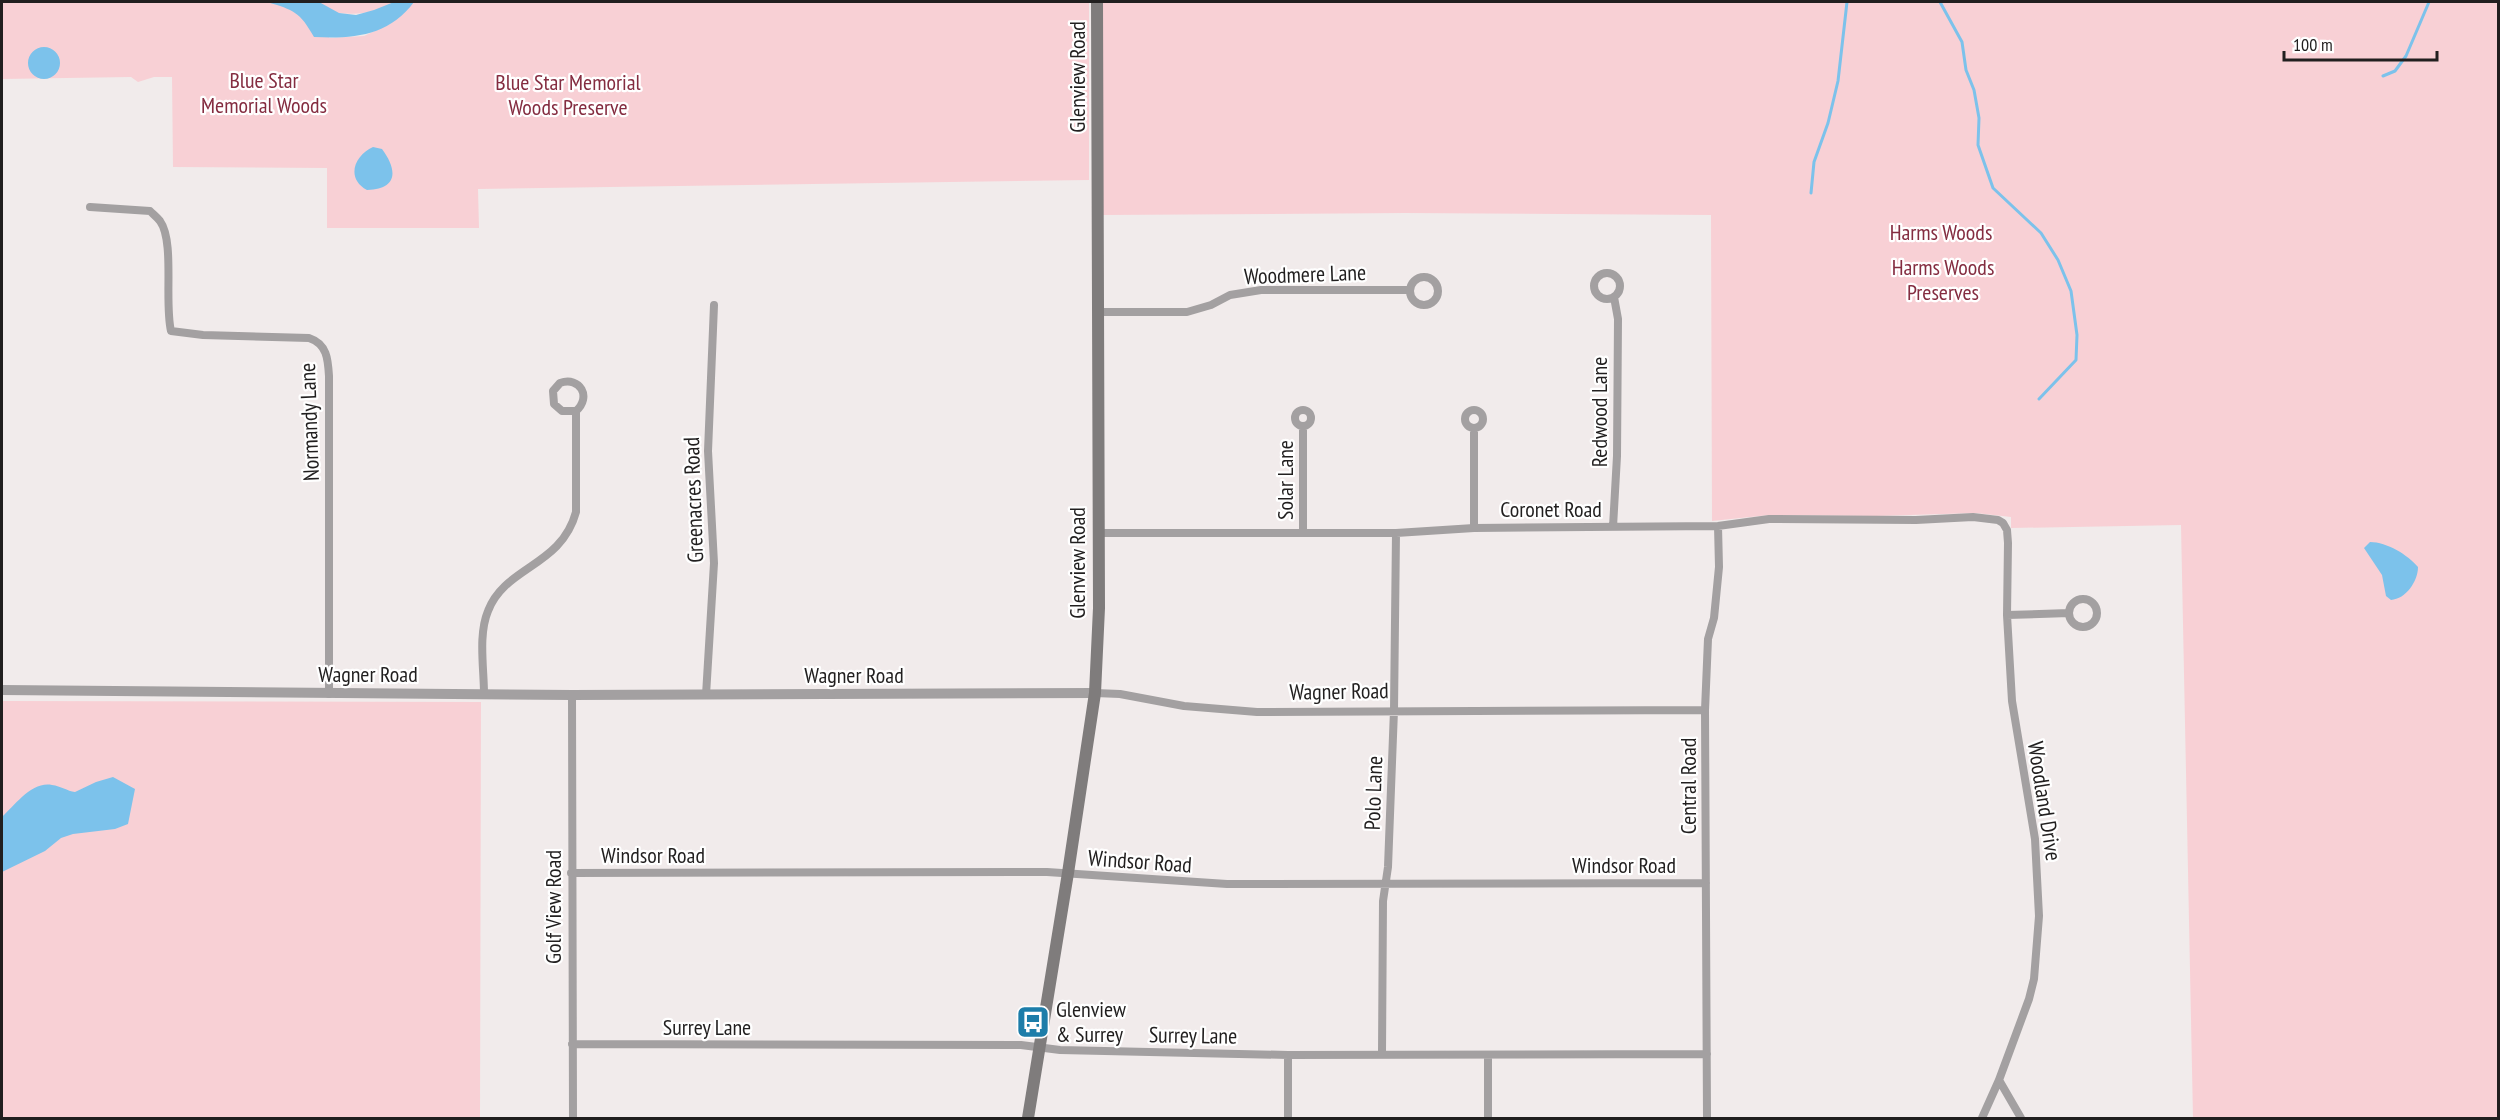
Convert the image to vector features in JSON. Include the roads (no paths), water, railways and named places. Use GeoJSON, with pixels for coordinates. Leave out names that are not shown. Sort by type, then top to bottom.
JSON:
{"type":"FeatureCollection","features":[{"type":"Feature","properties":{"kind":"main road","name":"Glenview Road"},"geometry":{"type":"LineString","coordinates":[[1028,1119],[1095,693],[1099,608],[1097,2]]}},
{"type":"Feature","properties":{"kind":"street","name":"Normandy Lane"},"geometry":{"type":"LineString","coordinates":[[90,207],[150,211],[160,221],[166,239],[167,315],[171,331],[203,335],[309,338],[322,345],[326,352],[329,376],[329,694]]}},
{"type":"Feature","properties":{"kind":"street","name":"Woodmere Lane"},"geometry":{"type":"LineString","coordinates":[[1097,312],[1187,312],[1211,305],[1230,295],[1261,290],[1410,290]]}},
{"type":"Feature","properties":{"kind":"street","name":"Redwood Lane"},"geometry":{"type":"LineString","coordinates":[[1613,527],[1617,456],[1617,319],[1614,297]]}},
{"type":"Feature","properties":{"kind":"street","name":"Greenacres Road"},"geometry":{"type":"LineString","coordinates":[[706,695],[714,563],[708,451],[714,305]]}},
{"type":"Feature","properties":{"kind":"street"},"geometry":{"type":"LineString","coordinates":[[484,694],[483,640],[488,611],[502,590],[556,549],[572,526],[576,512],[576,411]]}},
{"type":"Feature","properties":{"kind":"street","name":"Solar Lane"},"geometry":{"type":"LineString","coordinates":[[1303,427],[1303,532]]}},
{"type":"Feature","properties":{"kind":"street"},"geometry":{"type":"LineString","coordinates":[[1474,428],[1474,528]]}},
{"type":"Feature","properties":{"kind":"street","name":"Coronet Road"},"geometry":{"type":"LineString","coordinates":[[1097,533],[1396,533],[1474,528],[1718,526],[1769,519],[1916,520],[1973,517],[1998,519],[2002,523]]}},
{"type":"Feature","properties":{"kind":"street","name":"Woodland Drive"},"geometry":{"type":"LineString","coordinates":[[1982,1119],[2029,999],[2034,979],[2039,916],[2035,839],[2012,701],[2007,615],[2008,543],[2002,523]]}},
{"type":"Feature","properties":{"kind":"street","name":"Central Road"},"geometry":{"type":"LineString","coordinates":[[1707,1119],[1706,710],[1708,639],[1719,567],[1718,526]]}},
{"type":"Feature","properties":{"kind":"street","name":"Polo Lane"},"geometry":{"type":"LineString","coordinates":[[1382,1053],[1383,901],[1394,710],[1396,533]]}},
{"type":"Feature","properties":{"kind":"street"},"geometry":{"type":"LineString","coordinates":[[2007,615],[2069,613]]}},
{"type":"Feature","properties":{"kind":"street","name":"Wagner Road"},"geometry":{"type":"LineString","coordinates":[[2,690],[572,695],[1095,693],[1120,694],[1184,706],[1257,712],[1706,710]]}},
{"type":"Feature","properties":{"kind":"street","name":"Golf View Road"},"geometry":{"type":"LineString","coordinates":[[572,695],[573,1119]]}},
{"type":"Feature","properties":{"kind":"street","name":"Windsor Road"},"geometry":{"type":"LineString","coordinates":[[571,873],[1068,873],[1202,883],[1706,883]]}},
{"type":"Feature","properties":{"kind":"street","name":"Surrey Lane"},"geometry":{"type":"LineString","coordinates":[[572,1044],[1021,1045],[1060,1050],[1288,1055],[1707,1054]]}},
{"type":"Feature","properties":{"kind":"street"},"geometry":{"type":"LineString","coordinates":[[1288,1055],[1288,1119]]}},
{"type":"Feature","properties":{"kind":"street"},"geometry":{"type":"LineString","coordinates":[[1488,1055],[1488,1119]]}},
{"type":"Feature","properties":{"kind":"street"},"geometry":{"type":"LineString","coordinates":[[1999,1080],[2021,1119]]}},
{"type":"Feature","properties":{"kind":"water"},"geometry":{"type":"Polygon","coordinates":[[[267,2],[319,2],[339,13],[356,15],[394,2],[414,2],[404,13],[382,29],[356,36],[314,37],[305,22],[295,13],[267,2]]]}},
{"type":"Feature","properties":{"kind":"water"},"geometry":{"type":"Polygon","coordinates":[[[44,47],[55,52],[60,63],[55,74],[44,79],[33,74],[28,63],[33,52],[44,47]]]}},
{"type":"Feature","properties":{"kind":"water"},"geometry":{"type":"Polygon","coordinates":[[[373,147],[382,149],[387,156],[392,177],[385,186],[367,190],[360,185],[354,173],[361,155],[373,147]]]}},
{"type":"Feature","properties":{"kind":"water"},"geometry":{"type":"Polygon","coordinates":[[[2370,542],[2397,550],[2418,567],[2413,583],[2402,596],[2391,600],[2386,596],[2382,575],[2364,548],[2370,542]]]}},
{"type":"Feature","properties":{"kind":"water"},"geometry":{"type":"Polygon","coordinates":[[[113,777],[135,789],[128,824],[115,829],[73,834],[61,838],[45,851],[2,872],[2,817],[24,795],[45,785],[75,792],[113,777]]]}},
{"type":"Feature","properties":{"kind":"waterway"},"geometry":{"type":"LineString","coordinates":[[1811,193],[1814,162],[1828,123],[1838,81],[1847,2]]}},
{"type":"Feature","properties":{"kind":"waterway"},"geometry":{"type":"LineString","coordinates":[[1940,2],[1962,42],[1966,70],[1974,90],[1979,118],[1978,145],[1993,188],[2041,233],[2058,260],[2071,291],[2077,335],[2076,360],[2039,399]]}},
{"type":"Feature","properties":{"kind":"waterway"},"geometry":{"type":"LineString","coordinates":[[2383,76],[2395,71],[2406,56],[2429,2]]}},
{"type":"Feature","properties":{"kind":"place","name":"Glenview & Surrey"},"geometry":{"type":"Point","coordinates":[1033,1022]}},
{"type":"Feature","properties":{"kind":"park label","name":"Blue Star Memorial Woods"},"geometry":{"type":"Point","coordinates":[264,92]}},
{"type":"Feature","properties":{"kind":"park label","name":"Blue Star Memorial Woods Preserve"},"geometry":{"type":"Point","coordinates":[568,94]}},
{"type":"Feature","properties":{"kind":"park label","name":"Harms Woods"},"geometry":{"type":"Point","coordinates":[1941,232]}},
{"type":"Feature","properties":{"kind":"park label","name":"Harms Woods Preserves"},"geometry":{"type":"Point","coordinates":[1943,280]}}]}
